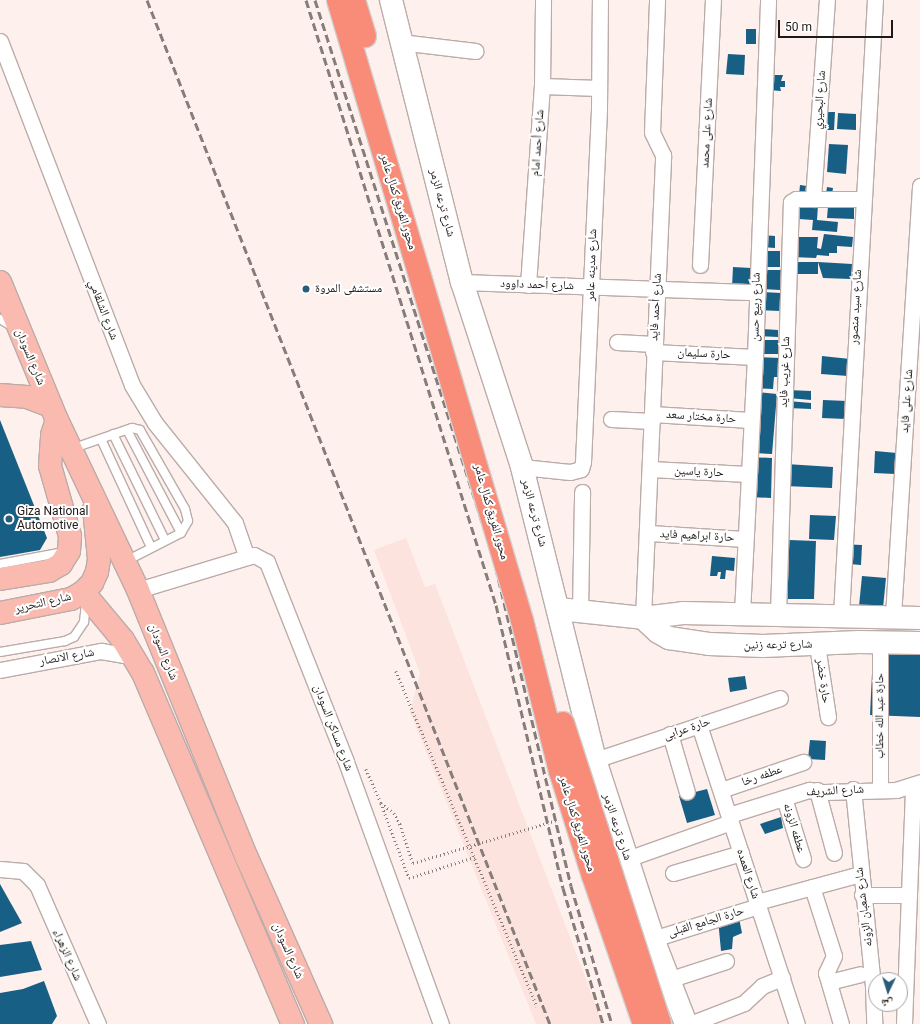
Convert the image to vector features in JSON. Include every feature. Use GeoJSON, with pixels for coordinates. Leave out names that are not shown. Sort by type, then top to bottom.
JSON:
{"type":"FeatureCollection","features":[{"type":"Feature","properties":{"kind":"highway","name":"محور الفريق كمال عامر"},"geometry":{"type":"LineString","coordinates":[[338,0],[522,620],[560,771],[593,876],[644,1024]]}},
{"type":"Feature","properties":{"kind":"highway","name":"محور الفريق كمال عامر"},"geometry":{"type":"LineString","coordinates":[[354,0],[531,600],[558,705],[611,878],[660,1024]]}},
{"type":"Feature","properties":{"kind":"main road","name":"شارع ترعه الزمر"},"geometry":{"type":"LineString","coordinates":[[391,0],[400,42],[462,282],[570,610],[595,760],[653,939],[686,1024]]}},
{"type":"Feature","properties":{"kind":"main road","name":"شارع السودان"},"geometry":{"type":"LineString","coordinates":[[0,282],[3,310],[19,331],[70,449],[138,590],[247,858],[321,1024]]}},
{"type":"Feature","properties":{"kind":"main road"},"geometry":{"type":"LineString","coordinates":[[0,394],[27,397],[54,413],[50,466],[69,544]]}},
{"type":"Feature","properties":{"kind":"main road"},"geometry":{"type":"LineString","coordinates":[[0,579],[49,571],[61,564],[79,516],[93,499]]}},
{"type":"Feature","properties":{"kind":"main road","name":"شارع التحرير"},"geometry":{"type":"LineString","coordinates":[[0,613],[71,598],[83,592],[98,572],[99,559],[93,499]]}},
{"type":"Feature","properties":{"kind":"main road","name":"شارع السودان"},"geometry":{"type":"LineString","coordinates":[[83,592],[111,623],[134,657],[293,1024]]}},
{"type":"Feature","properties":{"kind":"main road"},"geometry":{"type":"LineString","coordinates":[[570,610],[643,618],[667,614],[742,613],[893,616],[920,618]]}},
{"type":"Feature","properties":{"kind":"main road","name":"شارع ترعه زنين"},"geometry":{"type":"LineString","coordinates":[[643,618],[658,632],[682,641],[763,646],[880,642],[920,643]]}},
{"type":"Feature","properties":{"kind":"street","name":"شارع أحمد امام"},"geometry":{"type":"LineString","coordinates":[[528,285],[542,86],[543,0]]}},
{"type":"Feature","properties":{"kind":"street","name":"شارع مدينه عامر"},"geometry":{"type":"LineString","coordinates":[[522,467],[570,472],[581,469],[591,287],[599,88],[600,0]]}},
{"type":"Feature","properties":{"kind":"street","name":"شارع أحمد فايد"},"geometry":{"type":"LineString","coordinates":[[643,618],[649,533],[654,348],[663,155],[652,132],[657,0]]}},
{"type":"Feature","properties":{"kind":"street","name":"شارع على محمد"},"geometry":{"type":"LineString","coordinates":[[700,265],[713,0]]}},
{"type":"Feature","properties":{"kind":"street","name":"شارع ربيع حسن"},"geometry":{"type":"LineString","coordinates":[[742,613],[750,420],[755,357],[756,292],[768,0]]}},
{"type":"Feature","properties":{"kind":"street","name":"شارع البحيري"},"geometry":{"type":"LineString","coordinates":[[814,199],[827,0]]}},
{"type":"Feature","properties":{"kind":"street","name":"شارع سيد منصور"},"geometry":{"type":"LineString","coordinates":[[841,615],[862,199],[875,0]]}},
{"type":"Feature","properties":{"kind":"street","name":"شارع الشلقامي"},"geometry":{"type":"LineString","coordinates":[[0,41],[132,385],[155,423],[231,518],[239,533],[247,558]]}},
{"type":"Feature","properties":{"kind":"street"},"geometry":{"type":"LineString","coordinates":[[400,42],[475,51]]}},
{"type":"Feature","properties":{"kind":"street"},"geometry":{"type":"LineString","coordinates":[[542,86],[599,88]]}},
{"type":"Feature","properties":{"kind":"street","name":"شارع على فايد"},"geometry":{"type":"LineString","coordinates":[[893,616],[920,186]]}},
{"type":"Feature","properties":{"kind":"street","name":"شارع غريب فايد"},"geometry":{"type":"LineString","coordinates":[[778,614],[790,204],[794,200],[862,199]]}},
{"type":"Feature","properties":{"kind":"street","name":"شارع أحمد داوود"},"geometry":{"type":"LineString","coordinates":[[462,282],[756,292]]}},
{"type":"Feature","properties":{"kind":"street","name":"حارة سليمان"},"geometry":{"type":"LineString","coordinates":[[618,342],[654,348],[755,357]]}},
{"type":"Feature","properties":{"kind":"street","name":"حارة مختار سعد"},"geometry":{"type":"LineString","coordinates":[[611,419],[652,417],[750,420]]}},
{"type":"Feature","properties":{"kind":"street","name":"حارة ياسين"},"geometry":{"type":"LineString","coordinates":[[650,469],[748,474]]}},
{"type":"Feature","properties":{"kind":"street"},"geometry":{"type":"LineString","coordinates":[[570,610],[582,492]]}},
{"type":"Feature","properties":{"kind":"street","name":"حارة ابراهيم فايد"},"geometry":{"type":"LineString","coordinates":[[649,533],[745,539]]}},
{"type":"Feature","properties":{"kind":"street","name":"شارع مساكن السودان"},"geometry":{"type":"LineString","coordinates":[[138,590],[247,558],[261,557],[267,562],[345,759],[441,1024]]}},
{"type":"Feature","properties":{"kind":"street","name":"حارة عبد الله خطاب"},"geometry":{"type":"LineString","coordinates":[[880,642],[880,789]]}},
{"type":"Feature","properties":{"kind":"street","name":"حارة خضر"},"geometry":{"type":"LineString","coordinates":[[817,644],[828,717]]}},
{"type":"Feature","properties":{"kind":"street","name":"شارع الانصار"},"geometry":{"type":"LineString","coordinates":[[0,670],[101,651],[134,657]]}},
{"type":"Feature","properties":{"kind":"street","name":"حارة عرابى"},"geometry":{"type":"LineString","coordinates":[[595,760],[780,698]]}},
{"type":"Feature","properties":{"kind":"street","name":"شارع العمده"},"geometry":{"type":"LineString","coordinates":[[699,725],[797,1024]]}},
{"type":"Feature","properties":{"kind":"street"},"geometry":{"type":"LineString","coordinates":[[670,734],[687,792]]}},
{"type":"Feature","properties":{"kind":"street","name":"عطفه رخا"},"geometry":{"type":"LineString","coordinates":[[721,790],[803,762]]}},
{"type":"Feature","properties":{"kind":"street"},"geometry":{"type":"LineString","coordinates":[[904,1024],[909,895],[917,784]]}},
{"type":"Feature","properties":{"kind":"street","name":"شارع الشريف"},"geometry":{"type":"LineString","coordinates":[[627,859],[808,790],[824,792],[853,789],[896,790],[917,784]]}},
{"type":"Feature","properties":{"kind":"street","name":"شارع شعبان الزونه"},"geometry":{"type":"LineString","coordinates":[[853,789],[862,895],[873,986],[874,1024]]}},
{"type":"Feature","properties":{"kind":"street"},"geometry":{"type":"LineString","coordinates":[[817,790],[834,853]]}},
{"type":"Feature","properties":{"kind":"street","name":"عطفه الزونه"},"geometry":{"type":"LineString","coordinates":[[784,798],[804,859]]}},
{"type":"Feature","properties":{"kind":"street"},"geometry":{"type":"LineString","coordinates":[[673,873],[741,853]]}},
{"type":"Feature","properties":{"kind":"street","name":"شارع الزهراء"},"geometry":{"type":"LineString","coordinates":[[0,869],[13,868],[23,871],[37,885],[98,1024]]}},
{"type":"Feature","properties":{"kind":"street","name":"حارة الجامع القبلى"},"geometry":{"type":"LineString","coordinates":[[653,939],[812,887],[860,874]]}},
{"type":"Feature","properties":{"kind":"street"},"geometry":{"type":"LineString","coordinates":[[812,887],[834,956],[833,962],[826,970],[841,1024]]}},
{"type":"Feature","properties":{"kind":"street"},"geometry":{"type":"LineString","coordinates":[[862,895],[909,895]]}},
{"type":"Feature","properties":{"kind":"street"},"geometry":{"type":"LineString","coordinates":[[668,980],[726,961]]}},
{"type":"Feature","properties":{"kind":"street"},"geometry":{"type":"LineString","coordinates":[[829,982],[860,974]]}},
{"type":"Feature","properties":{"kind":"street"},"geometry":{"type":"LineString","coordinates":[[690,1024],[725,1017],[744,1003],[762,986],[782,978]]}},
{"type":"Feature","properties":{"kind":"lane"},"geometry":{"type":"LineString","coordinates":[[70,449],[113,434],[136,428],[144,433],[185,509],[188,521],[181,533],[150,547],[125,562]]}},
{"type":"Feature","properties":{"kind":"lane"},"geometry":{"type":"LineString","coordinates":[[127,430],[181,533]]}},
{"type":"Feature","properties":{"kind":"lane"},"geometry":{"type":"LineString","coordinates":[[113,434],[165,540]]}},
{"type":"Feature","properties":{"kind":"lane"},"geometry":{"type":"LineString","coordinates":[[100,439],[150,547]]}},
{"type":"Feature","properties":{"kind":"lane"},"geometry":{"type":"LineString","coordinates":[[0,564],[69,544]]}},
{"type":"Feature","properties":{"kind":"lane"},"geometry":{"type":"LineString","coordinates":[[0,652],[65,641],[74,637],[86,616],[83,592]]}},
{"type":"Feature","properties":{"kind":"path"},"geometry":{"type":"LineString","coordinates":[[396,671],[538,1008]]}},
{"type":"Feature","properties":{"kind":"path"},"geometry":{"type":"LineString","coordinates":[[345,759],[357,761],[365,767],[381,803],[409,878],[475,858]]}},
{"type":"Feature","properties":{"kind":"path"},"geometry":{"type":"LineString","coordinates":[[381,803],[394,813],[400,824],[414,863],[565,818]]}},
{"type":"Feature","properties":{"kind":"shaded area"},"geometry":{"type":"Polygon","coordinates":[[[406,538],[425,587],[435,584],[603,1024],[536,1024],[410,712],[420,673],[374,550],[406,538]]]}},
{"type":"Feature","properties":{"kind":"building"},"geometry":{"type":"Polygon","coordinates":[[[746,29],[756,29],[756,44],[746,44],[746,29]]]}},
{"type":"Feature","properties":{"kind":"building"},"geometry":{"type":"Polygon","coordinates":[[[728,54],[745,55],[744,75],[726,74],[728,54]]]}},
{"type":"Feature","properties":{"kind":"building"},"geometry":{"type":"Polygon","coordinates":[[[770,75],[783,75],[781,81],[785,81],[785,87],[780,87],[781,91],[768,90],[770,75]]]}},
{"type":"Feature","properties":{"kind":"building"},"geometry":{"type":"Polygon","coordinates":[[[823,112],[835,112],[834,130],[822,130],[823,112]]]}},
{"type":"Feature","properties":{"kind":"building"},"geometry":{"type":"Polygon","coordinates":[[[838,113],[856,114],[856,130],[837,129],[838,113]]]}},
{"type":"Feature","properties":{"kind":"building"},"geometry":{"type":"Polygon","coordinates":[[[829,144],[848,145],[846,174],[827,172],[829,144]]]}},
{"type":"Feature","properties":{"kind":"building"},"geometry":{"type":"Polygon","coordinates":[[[800,185],[807,186],[806,196],[799,195],[800,185]]]}},
{"type":"Feature","properties":{"kind":"building"},"geometry":{"type":"Polygon","coordinates":[[[827,187],[833,188],[832,194],[826,194],[827,187]]]}},
{"type":"Feature","properties":{"kind":"building"},"geometry":{"type":"Polygon","coordinates":[[[800,204],[818,205],[817,220],[838,222],[837,232],[812,230],[813,220],[799,219],[800,204]]]}},
{"type":"Feature","properties":{"kind":"building"},"geometry":{"type":"Polygon","coordinates":[[[828,206],[854,207],[854,219],[827,218],[828,206]]]}},
{"type":"Feature","properties":{"kind":"building"},"geometry":{"type":"Polygon","coordinates":[[[824,234],[853,237],[852,247],[837,246],[837,253],[829,253],[829,256],[817,255],[816,258],[792,257],[794,237],[818,237],[817,248],[821,249],[824,234]]]}},
{"type":"Feature","properties":{"kind":"building"},"geometry":{"type":"Polygon","coordinates":[[[762,235],[775,236],[775,248],[761,247],[762,235]]]}},
{"type":"Feature","properties":{"kind":"building"},"geometry":{"type":"Polygon","coordinates":[[[761,251],[780,251],[780,267],[761,267],[761,251]]]}},
{"type":"Feature","properties":{"kind":"building"},"geometry":{"type":"Polygon","coordinates":[[[792,262],[818,262],[818,274],[792,274],[792,262]]]}},
{"type":"Feature","properties":{"kind":"building"},"geometry":{"type":"Polygon","coordinates":[[[818,262],[852,264],[851,279],[823,278],[818,262]]]}},
{"type":"Feature","properties":{"kind":"building"},"geometry":{"type":"Polygon","coordinates":[[[733,267],[751,268],[750,287],[732,287],[733,267]]]}},
{"type":"Feature","properties":{"kind":"building"},"geometry":{"type":"Polygon","coordinates":[[[761,270],[781,270],[780,290],[760,289],[761,270]]]}},
{"type":"Feature","properties":{"kind":"building"},"geometry":{"type":"Polygon","coordinates":[[[760,292],[781,293],[780,311],[758,310],[760,292]]]}},
{"type":"Feature","properties":{"kind":"building"},"geometry":{"type":"Polygon","coordinates":[[[760,329],[778,330],[778,337],[759,336],[760,329]]]}},
{"type":"Feature","properties":{"kind":"building"},"geometry":{"type":"Polygon","coordinates":[[[759,340],[778,340],[778,354],[759,354],[759,340]]]}},
{"type":"Feature","properties":{"kind":"building"},"geometry":{"type":"Polygon","coordinates":[[[822,356],[850,359],[848,376],[821,374],[822,356]]]}},
{"type":"Feature","properties":{"kind":"building"},"geometry":{"type":"Polygon","coordinates":[[[755,357],[780,358],[779,377],[774,377],[773,389],[755,388],[755,357]]]}},
{"type":"Feature","properties":{"kind":"building"},"geometry":{"type":"Polygon","coordinates":[[[788,390],[811,391],[811,400],[788,398],[788,390]]]}},
{"type":"Feature","properties":{"kind":"building"},"geometry":{"type":"Polygon","coordinates":[[[756,392],[777,394],[772,454],[752,453],[756,392]]]}},
{"type":"Feature","properties":{"kind":"building"},"geometry":{"type":"Polygon","coordinates":[[[823,400],[847,401],[846,419],[822,418],[823,400]]]}},
{"type":"Feature","properties":{"kind":"building"},"geometry":{"type":"Polygon","coordinates":[[[788,401],[811,403],[811,409],[788,408],[788,401]]]}},
{"type":"Feature","properties":{"kind":"building"},"geometry":{"type":"Polygon","coordinates":[[[0,420],[47,538],[40,550],[0,557],[0,420]]]}},
{"type":"Feature","properties":{"kind":"building"},"geometry":{"type":"Polygon","coordinates":[[[875,451],[897,453],[895,474],[874,473],[875,451]]]}},
{"type":"Feature","properties":{"kind":"building"},"geometry":{"type":"Polygon","coordinates":[[[749,457],[772,458],[771,498],[749,497],[749,457]]]}},
{"type":"Feature","properties":{"kind":"building"},"geometry":{"type":"Polygon","coordinates":[[[786,464],[833,467],[832,488],[785,486],[786,464]]]}},
{"type":"Feature","properties":{"kind":"building"},"geometry":{"type":"Polygon","coordinates":[[[810,515],[836,516],[834,540],[809,539],[810,515]]]}},
{"type":"Feature","properties":{"kind":"building"},"geometry":{"type":"Polygon","coordinates":[[[789,540],[816,541],[814,599],[787,599],[789,540]]]}},
{"type":"Feature","properties":{"kind":"building"},"geometry":{"type":"Polygon","coordinates":[[[838,544],[862,545],[861,565],[837,563],[838,544]]]}},
{"type":"Feature","properties":{"kind":"building"},"geometry":{"type":"Polygon","coordinates":[[[712,556],[735,558],[734,571],[726,570],[725,579],[720,579],[721,572],[718,572],[717,576],[710,576],[712,556]]]}},
{"type":"Feature","properties":{"kind":"building"},"geometry":{"type":"Polygon","coordinates":[[[862,576],[886,578],[883,608],[859,606],[862,576]]]}},
{"type":"Feature","properties":{"kind":"building"},"geometry":{"type":"Polygon","coordinates":[[[873,653],[920,655],[920,717],[870,715],[873,653]]]}},
{"type":"Feature","properties":{"kind":"building"},"geometry":{"type":"Polygon","coordinates":[[[745,676],[747,689],[730,692],[728,678],[745,676]]]}},
{"type":"Feature","properties":{"kind":"building"},"geometry":{"type":"Polygon","coordinates":[[[810,740],[826,741],[825,760],[808,759],[810,740]]]}},
{"type":"Feature","properties":{"kind":"building"},"geometry":{"type":"Polygon","coordinates":[[[707,789],[715,815],[687,823],[679,796],[707,789]]]}},
{"type":"Feature","properties":{"kind":"building"},"geometry":{"type":"Polygon","coordinates":[[[781,817],[783,828],[765,834],[760,824],[781,817]]]}},
{"type":"Feature","properties":{"kind":"building"},"geometry":{"type":"Polygon","coordinates":[[[0,884],[22,923],[0,932],[0,884]]]}},
{"type":"Feature","properties":{"kind":"building"},"geometry":{"type":"Polygon","coordinates":[[[738,913],[742,933],[733,937],[732,949],[721,951],[718,919],[738,913]]]}},
{"type":"Feature","properties":{"kind":"building"},"geometry":{"type":"Polygon","coordinates":[[[31,941],[42,970],[0,977],[0,945],[31,941]]]}},
{"type":"Feature","properties":{"kind":"building"},"geometry":{"type":"Polygon","coordinates":[[[44,981],[57,1016],[52,1024],[0,1024],[0,993],[23,989],[44,981]]]}},
{"type":"Feature","properties":{"kind":"railway"},"geometry":{"type":"LineString","coordinates":[[147,0],[550,1024]]}},
{"type":"Feature","properties":{"kind":"railway"},"geometry":{"type":"LineString","coordinates":[[306,0],[496,605],[563,888],[603,1024]]}},
{"type":"Feature","properties":{"kind":"railway"},"geometry":{"type":"LineString","coordinates":[[315,0],[493,556],[571,886],[612,1024]]}},
{"type":"Feature","properties":{"kind":"place","name":"مستشفى المروة"},"geometry":{"type":"Point","coordinates":[306,289]}},
{"type":"Feature","properties":{"kind":"place","name":"Giza National Automotive"},"geometry":{"type":"Point","coordinates":[9,519]}}]}
